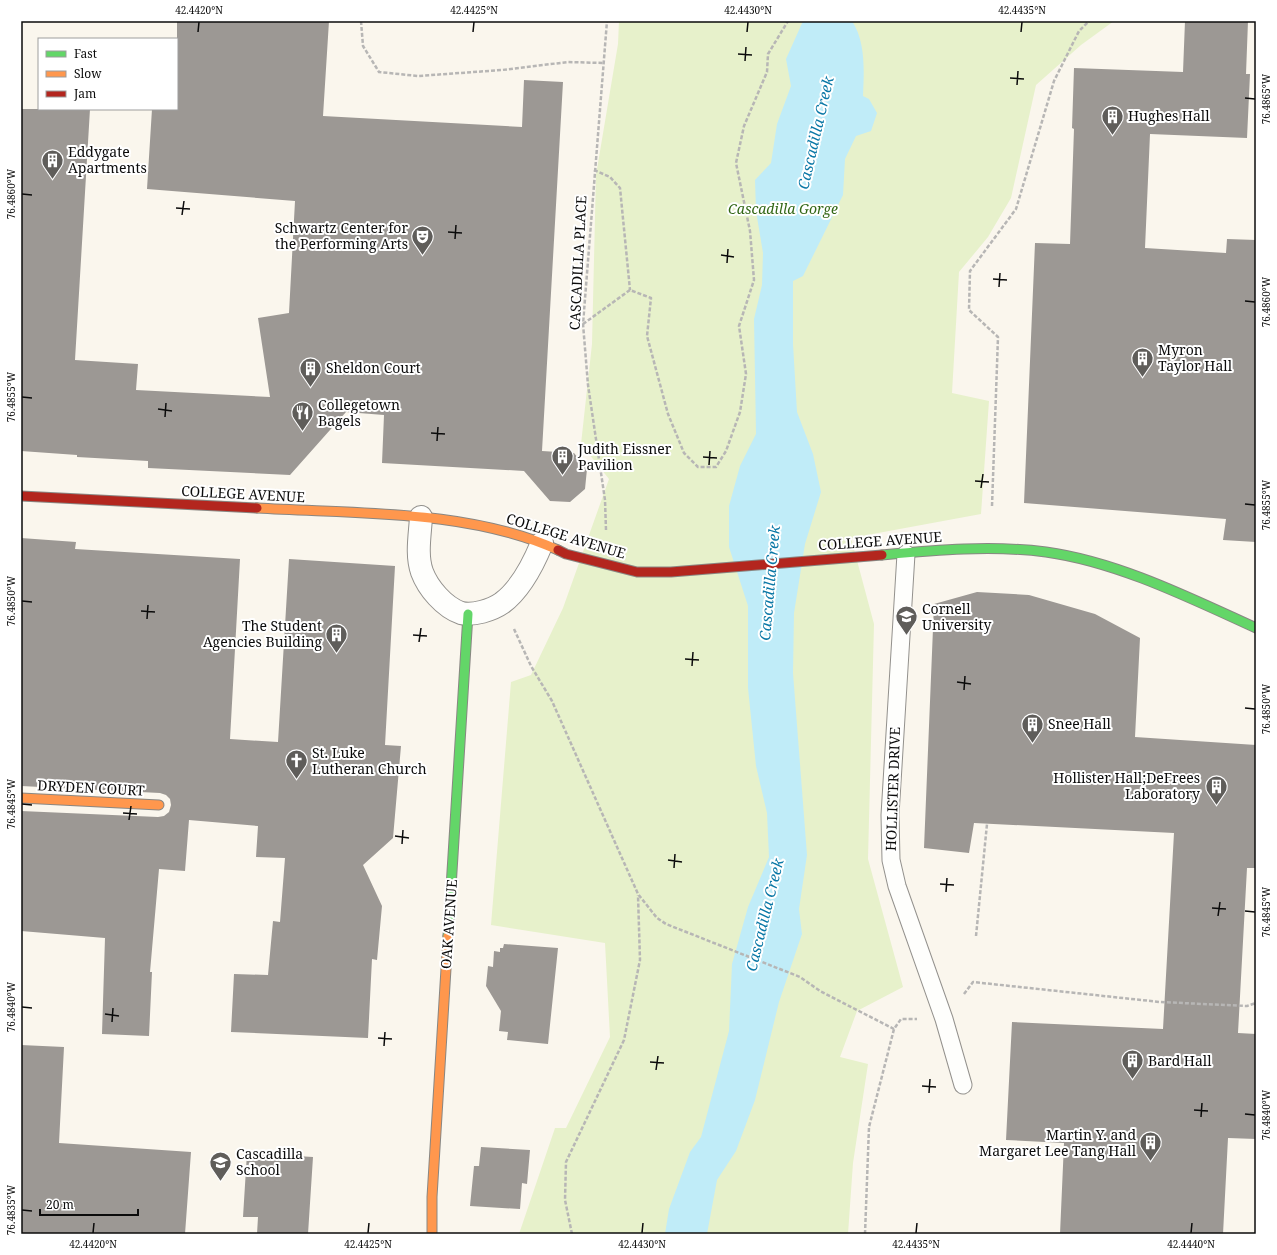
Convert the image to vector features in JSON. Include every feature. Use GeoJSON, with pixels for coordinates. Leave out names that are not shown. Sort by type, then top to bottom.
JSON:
{"type":"FeatureCollection","features":[{"type":"Feature","properties":{"kind":"street","name":"COLLEGE AVENUE"},"geometry":{"type":"LineString","coordinates":[[21,496],[422,517],[481,525],[542,543],[566,554],[637,572],[671,572],[850,557],[906,554],[939,550],[1011,549],[1046,552],[1074,557],[1163,586],[1256,628]]}},
{"type":"Feature","properties":{"kind":"street"},"geometry":{"type":"LineString","coordinates":[[422,517],[419,543],[422,571],[429,585],[437,595],[452,608],[468,614],[492,608],[508,598],[529,571],[542,543]]}},
{"type":"Feature","properties":{"kind":"street","name":"OAK AVENUE"},"geometry":{"type":"LineString","coordinates":[[432,1234],[432,1197],[468,614]]}},
{"type":"Feature","properties":{"kind":"street","name":"DRYDEN COURT"},"geometry":{"type":"LineString","coordinates":[[21,798],[159,805]]}},
{"type":"Feature","properties":{"kind":"lane","name":"HOLLISTER DRIVE"},"geometry":{"type":"LineString","coordinates":[[906,554],[890,815],[891,860],[897,886],[944,1019],[963,1084]]}},
{"type":"Feature","properties":{"kind":"path"},"geometry":{"type":"LineString","coordinates":[[361,21],[363,46],[379,72],[418,76],[502,70],[568,62],[603,63]]}},
{"type":"Feature","properties":{"kind":"path","name":"CASCADILLA PLACE"},"geometry":{"type":"LineString","coordinates":[[606,530],[605,500],[588,385],[583,324],[607,21]]}},
{"type":"Feature","properties":{"kind":"path"},"geometry":{"type":"LineString","coordinates":[[630,290],[651,298],[648,336],[668,414],[684,453],[698,467],[716,467],[726,451],[740,412],[746,374],[739,326],[754,280],[750,231],[736,163],[744,126],[767,72],[768,54],[788,21]]}},
{"type":"Feature","properties":{"kind":"path"},"geometry":{"type":"LineString","coordinates":[[992,506],[998,337],[968,310],[970,271],[1016,209],[1054,81],[1078,31],[1089,21]]}},
{"type":"Feature","properties":{"kind":"path"},"geometry":{"type":"LineString","coordinates":[[594,170],[610,177],[620,188],[630,290]]}},
{"type":"Feature","properties":{"kind":"path"},"geometry":{"type":"LineString","coordinates":[[583,324],[630,290]]}},
{"type":"Feature","properties":{"kind":"path"},"geometry":{"type":"LineString","coordinates":[[512,625],[531,666],[552,701],[638,894],[658,918],[666,924],[800,977],[820,992],[894,1029]]}},
{"type":"Feature","properties":{"kind":"path"},"geometry":{"type":"LineString","coordinates":[[976,936],[987,824]]}},
{"type":"Feature","properties":{"kind":"path"},"geometry":{"type":"LineString","coordinates":[[572,1234],[565,1200],[566,1162],[624,1040],[640,960],[638,894]]}},
{"type":"Feature","properties":{"kind":"path"},"geometry":{"type":"LineString","coordinates":[[973,982],[1160,1002],[1247,1006],[1256,1003]]}},
{"type":"Feature","properties":{"kind":"path"},"geometry":{"type":"LineString","coordinates":[[865,1234],[869,1127],[894,1029],[900,1019],[920,1019]]}},
{"type":"Feature","properties":{"kind":"green space","name":"Cascadilla Gorge"},"geometry":{"type":"Polygon","coordinates":[[[619,21],[1114,21],[1081,45],[1036,85],[1011,198],[988,237],[959,272],[952,393],[989,401],[981,514],[851,538],[874,624],[868,859],[903,987],[857,1011],[840,1057],[868,1064],[853,1163],[848,1234],[519,1234],[555,1128],[566,1128],[610,1037],[605,943],[491,925],[511,682],[531,675],[563,608],[609,479],[581,444],[592,344],[596,175],[618,44],[619,21]]]}},
{"type":"Feature","properties":{"kind":"water","name":"Cascadilla Creek"},"geometry":{"type":"Polygon","coordinates":[[[803,21],[852,21],[857,29],[862,48],[864,67],[863,96],[869,99],[877,113],[871,131],[856,136],[845,159],[843,195],[803,276],[793,281],[793,344],[797,412],[813,454],[821,492],[805,544],[794,613],[793,673],[807,855],[799,909],[802,934],[779,1002],[755,1100],[736,1151],[717,1180],[707,1234],[665,1234],[669,1209],[690,1152],[701,1137],[729,1031],[732,964],[748,907],[769,857],[767,813],[756,766],[748,688],[748,606],[729,547],[729,506],[740,466],[756,434],[754,319],[762,285],[763,253],[756,211],[755,180],[771,163],[777,124],[791,86],[786,59],[803,21]]]}},
{"type":"Feature","properties":{"kind":"building"},"geometry":{"type":"Polygon","coordinates":[[[177,21],[329,21],[323,116],[522,127],[524,80],[563,82],[542,451],[574,453],[587,469],[585,489],[570,502],[550,501],[524,471],[382,463],[384,415],[346,412],[290,475],[148,468],[148,461],[77,457],[77,455],[21,451],[21,109],[90,110],[75,360],[138,364],[136,390],[270,397],[258,318],[289,313],[295,201],[147,189],[152,110],[178,110],[177,21]]]}},
{"type":"Feature","properties":{"kind":"building","name":"Myron Taylor Hall"},"geometry":{"type":"Polygon","coordinates":[[[1185,21],[1248,21],[1246,74],[1250,74],[1247,138],[1150,134],[1145,248],[1226,253],[1227,239],[1256,240],[1256,542],[1223,540],[1226,519],[1024,503],[1035,243],[1070,244],[1074,129],[1072,128],[1074,68],[1183,72],[1185,21]]]}},
{"type":"Feature","properties":{"kind":"building"},"geometry":{"type":"Polygon","coordinates":[[[21,538],[76,542],[75,549],[240,559],[230,739],[278,742],[289,559],[395,566],[385,745],[401,746],[393,838],[363,865],[382,906],[377,960],[372,959],[368,1038],[231,1032],[234,974],[268,975],[273,921],[280,922],[285,858],[256,857],[258,826],[189,820],[185,871],[159,869],[150,972],[152,972],[149,1036],[102,1034],[105,938],[21,931],[21,811],[158,817],[164,816],[169,812],[171,805],[170,799],[166,795],[160,793],[21,786],[21,538]]]}},
{"type":"Feature","properties":{"kind":"building"},"geometry":{"type":"Polygon","coordinates":[[[977,592],[1029,595],[1095,614],[1140,638],[1135,737],[1256,745],[1256,868],[1247,868],[1238,1033],[1256,1034],[1256,1139],[1228,1138],[1223,1234],[1060,1234],[1064,1143],[1006,1140],[1012,1022],[1163,1029],[1174,833],[974,823],[969,853],[924,848],[934,604],[977,592]]]}},
{"type":"Feature","properties":{"kind":"building"},"geometry":{"type":"Polygon","coordinates":[[[504,944],[558,948],[548,1044],[507,1040],[508,1032],[499,1031],[501,1011],[486,986],[488,966],[493,967],[494,951],[500,952],[500,948],[503,948],[504,944]]]}},
{"type":"Feature","properties":{"kind":"building"},"geometry":{"type":"Polygon","coordinates":[[[21,1045],[64,1047],[59,1143],[191,1152],[185,1234],[21,1234],[21,1045]]]}},
{"type":"Feature","properties":{"kind":"building"},"geometry":{"type":"Polygon","coordinates":[[[481,1147],[530,1150],[527,1184],[522,1183],[520,1209],[470,1206],[474,1166],[479,1166],[481,1147]]]}},
{"type":"Feature","properties":{"kind":"building"},"geometry":{"type":"Polygon","coordinates":[[[247,1153],[313,1157],[308,1234],[257,1234],[258,1217],[243,1217],[247,1153]]]}},
{"type":"Feature","properties":{"kind":"traffic: fast"},"geometry":{"type":"LineString","coordinates":[[882,555],[943,550],[1005,549],[1046,552],[1073,557],[1100,564],[1153,582],[1256,628]]}},
{"type":"Feature","properties":{"kind":"traffic: fast"},"geometry":{"type":"LineString","coordinates":[[448,936],[468,614]]}},
{"type":"Feature","properties":{"kind":"traffic: slow"},"geometry":{"type":"LineString","coordinates":[[257,508],[372,513],[449,520],[487,527],[523,537],[558,550]]}},
{"type":"Feature","properties":{"kind":"traffic: slow"},"geometry":{"type":"LineString","coordinates":[[21,798],[159,805]]}},
{"type":"Feature","properties":{"kind":"traffic: slow"},"geometry":{"type":"LineString","coordinates":[[432,1234],[432,1197],[448,936]]}},
{"type":"Feature","properties":{"kind":"traffic: jam"},"geometry":{"type":"LineString","coordinates":[[21,496],[257,508]]}},
{"type":"Feature","properties":{"kind":"traffic: jam"},"geometry":{"type":"LineString","coordinates":[[558,550],[566,554],[637,572],[671,572],[882,555]]}},
{"type":"Feature","properties":{"kind":"place","name":"Hughes Hall"},"geometry":{"type":"Point","coordinates":[1112,136]}},
{"type":"Feature","properties":{"kind":"place","name":"Eddygate Apartments"},"geometry":{"type":"Point","coordinates":[53,180]}},
{"type":"Feature","properties":{"kind":"place","name":"Schwartz Center for the Performing Arts"},"geometry":{"type":"Point","coordinates":[423,256]}},
{"type":"Feature","properties":{"kind":"place","name":"Myron Taylor Hall"},"geometry":{"type":"Point","coordinates":[1143,378]}},
{"type":"Feature","properties":{"kind":"place","name":"Sheldon Court"},"geometry":{"type":"Point","coordinates":[310,388]}},
{"type":"Feature","properties":{"kind":"place","name":"Collegetown Bagels"},"geometry":{"type":"Point","coordinates":[303,432]}},
{"type":"Feature","properties":{"kind":"place","name":"Judith Eissner Pavilion"},"geometry":{"type":"Point","coordinates":[562,476]}},
{"type":"Feature","properties":{"kind":"place","name":"Cornell University"},"geometry":{"type":"Point","coordinates":[906,636]}},
{"type":"Feature","properties":{"kind":"place","name":"The Student Agencies Building"},"geometry":{"type":"Point","coordinates":[337,654]}},
{"type":"Feature","properties":{"kind":"place","name":"Snee Hall"},"geometry":{"type":"Point","coordinates":[1032,744]}},
{"type":"Feature","properties":{"kind":"place","name":"St. Luke Lutheran Church"},"geometry":{"type":"Point","coordinates":[297,780]}},
{"type":"Feature","properties":{"kind":"place","name":"Hollister Hall;DeFrees Laboratory"},"geometry":{"type":"Point","coordinates":[1216,806]}},
{"type":"Feature","properties":{"kind":"place","name":"Bard Hall"},"geometry":{"type":"Point","coordinates":[1133,1080]}},
{"type":"Feature","properties":{"kind":"place","name":"Martin Y. and Margaret Lee Tang Hall"},"geometry":{"type":"Point","coordinates":[1151,1162]}},
{"type":"Feature","properties":{"kind":"place","name":"Cascadilla School"},"geometry":{"type":"Point","coordinates":[220,1182]}}]}
